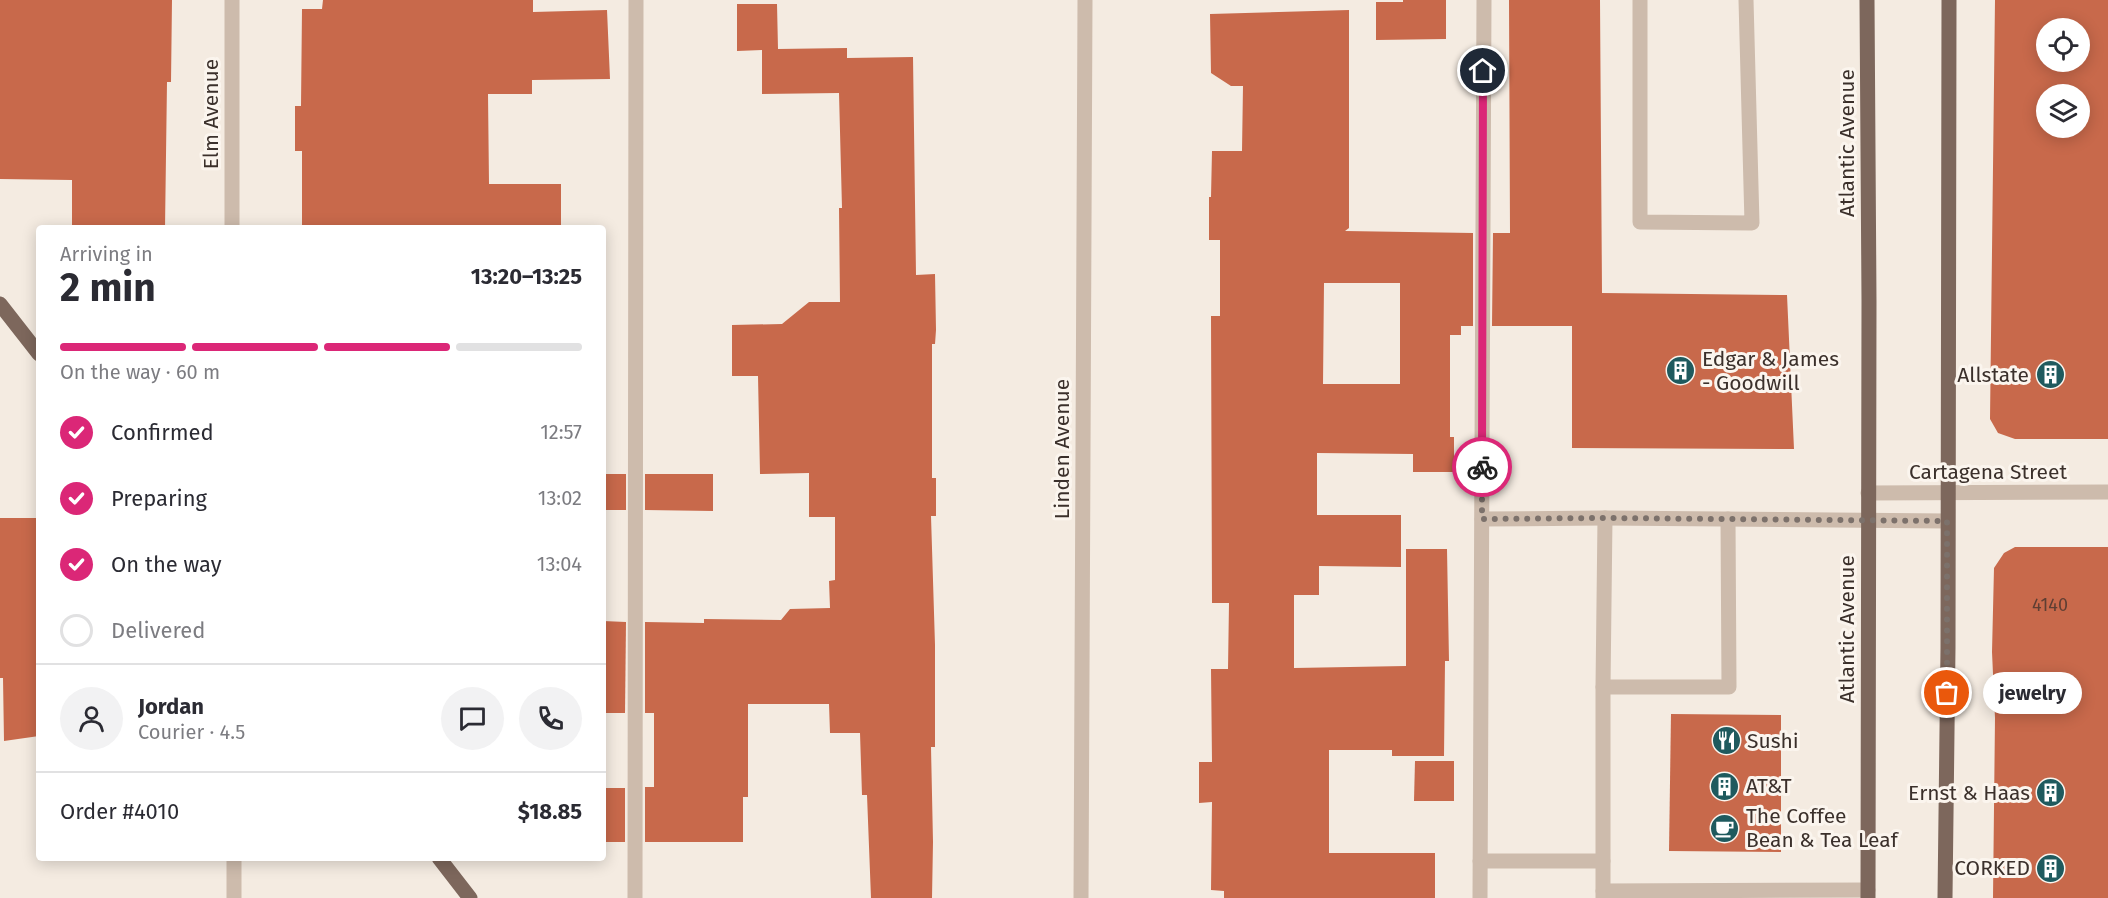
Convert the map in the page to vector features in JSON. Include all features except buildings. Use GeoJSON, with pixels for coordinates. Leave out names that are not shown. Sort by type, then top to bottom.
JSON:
{"type":"FeatureCollection","features":[{"type":"Feature","properties":{"kind":"main road","name":"Atlantic Avenue"},"geometry":{"type":"LineString","coordinates":[[1866,0],[1869,289],[1868,894]]}},
{"type":"Feature","properties":{"kind":"main road"},"geometry":{"type":"LineString","coordinates":[[1945,898],[1949,0]]}},
{"type":"Feature","properties":{"kind":"main road"},"geometry":{"type":"LineString","coordinates":[[0,304],[36,350]]}},
{"type":"Feature","properties":{"kind":"main road"},"geometry":{"type":"LineString","coordinates":[[441,861],[470,898]]}},
{"type":"Feature","properties":{"kind":"street","name":"Elm Avenue"},"geometry":{"type":"LineString","coordinates":[[232,0],[232,225]]}},
{"type":"Feature","properties":{"kind":"street"},"geometry":{"type":"LineString","coordinates":[[635,898],[636,0]]}},
{"type":"Feature","properties":{"kind":"street","name":"Linden Avenue"},"geometry":{"type":"LineString","coordinates":[[1081,898],[1085,0]]}},
{"type":"Feature","properties":{"kind":"street"},"geometry":{"type":"LineString","coordinates":[[1480,898],[1484,0]]}},
{"type":"Feature","properties":{"kind":"street"},"geometry":{"type":"LineString","coordinates":[[1640,0],[1640,222],[1752,223],[1746,0]]}},
{"type":"Feature","properties":{"kind":"street","name":"Cartagena Street"},"geometry":{"type":"LineString","coordinates":[[1868,493],[2108,492]]}},
{"type":"Feature","properties":{"kind":"street"},"geometry":{"type":"LineString","coordinates":[[1605,518],[1603,894],[1868,894]]}},
{"type":"Feature","properties":{"kind":"street"},"geometry":{"type":"LineString","coordinates":[[1482,519],[1947,521]]}},
{"type":"Feature","properties":{"kind":"street"},"geometry":{"type":"LineString","coordinates":[[1603,687],[1729,687],[1728,519]]}},
{"type":"Feature","properties":{"kind":"street"},"geometry":{"type":"LineString","coordinates":[[234,861],[234,898]]}},
{"type":"Feature","properties":{"kind":"street"},"geometry":{"type":"LineString","coordinates":[[1480,861],[1603,861]]}},
{"type":"Feature","properties":{"kind":"way so far"},"geometry":{"type":"LineString","coordinates":[[1482,467],[1482,519],[1947,521],[1947,693]]}},
{"type":"Feature","properties":{"kind":"place","name":"Edgar & James - Goodwill"},"geometry":{"type":"Point","coordinates":[1681,371]}},
{"type":"Feature","properties":{"kind":"place","name":"Allstate"},"geometry":{"type":"Point","coordinates":[2050,375]}},
{"type":"Feature","properties":{"kind":"place","name":"jewelry"},"geometry":{"type":"Point","coordinates":[1947,693]}},
{"type":"Feature","properties":{"kind":"place","name":"Sushi"},"geometry":{"type":"Point","coordinates":[1726,741]}},
{"type":"Feature","properties":{"kind":"place","name":"AT&T"},"geometry":{"type":"Point","coordinates":[1725,786]}},
{"type":"Feature","properties":{"kind":"place","name":"Ernst & Haas"},"geometry":{"type":"Point","coordinates":[2051,793]}},
{"type":"Feature","properties":{"kind":"place","name":"The Coffee Bean & Tea Leaf"},"geometry":{"type":"Point","coordinates":[1725,828]}},
{"type":"Feature","properties":{"kind":"place","name":"CORKED"},"geometry":{"type":"Point","coordinates":[2051,868]}},
{"type":"Feature","properties":{"kind":"route"},"geometry":{"type":"LineString","coordinates":[[1482,467],[1483,71]]}}]}
